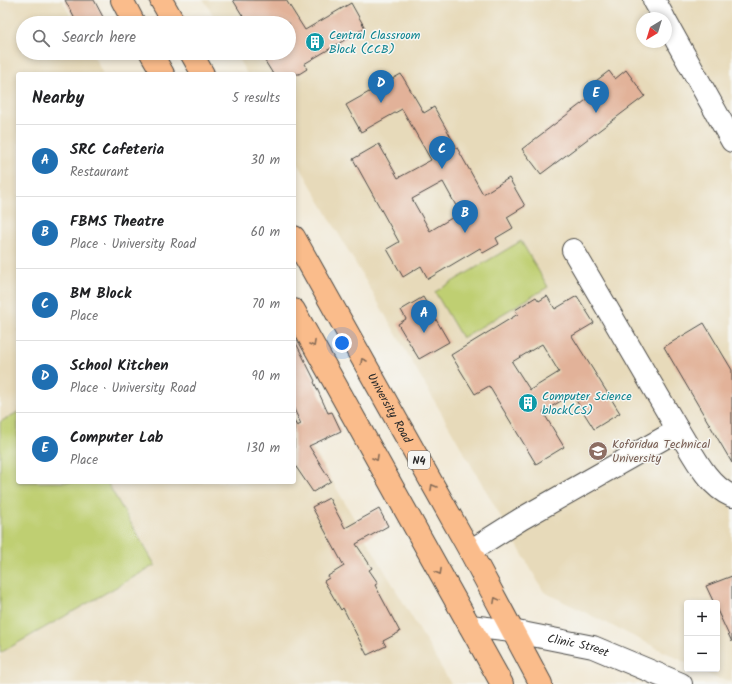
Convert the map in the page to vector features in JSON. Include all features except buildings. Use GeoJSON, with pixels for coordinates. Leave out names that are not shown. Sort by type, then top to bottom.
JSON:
{"type":"FeatureCollection","features":[{"type":"Feature","properties":{"kind":"highway"},"geometry":{"type":"LineString","coordinates":[[122,0],[130,16]]}},
{"type":"Feature","properties":{"kind":"highway"},"geometry":{"type":"LineString","coordinates":[[161,0],[170,16]]}},
{"type":"Feature","properties":{"kind":"highway"},"geometry":{"type":"LineString","coordinates":[[155,60],[162,72]]}},
{"type":"Feature","properties":{"kind":"highway"},"geometry":{"type":"LineString","coordinates":[[195,60],[202,72]]}},
{"type":"Feature","properties":{"kind":"highway","name":"University Road"},"geometry":{"type":"LineString","coordinates":[[296,241],[470,551],[541,684]]}},
{"type":"Feature","properties":{"kind":"highway"},"geometry":{"type":"LineString","coordinates":[[296,314],[502,684]]}},
{"type":"Feature","properties":{"kind":"street"},"geometry":{"type":"LineString","coordinates":[[654,0],[661,12]]}},
{"type":"Feature","properties":{"kind":"street"},"geometry":{"type":"LineString","coordinates":[[672,33],[732,141]]}},
{"type":"Feature","properties":{"kind":"street"},"geometry":{"type":"LineString","coordinates":[[574,250],[678,430],[703,470],[722,492],[732,496]]}},
{"type":"Feature","properties":{"kind":"street"},"geometry":{"type":"LineString","coordinates":[[470,551],[521,519],[678,430]]}},
{"type":"Feature","properties":{"kind":"street","name":"Clinic Street"},"geometry":{"type":"LineString","coordinates":[[470,626],[512,630],[593,647],[681,684]]}},
{"type":"Feature","properties":{"kind":"shaded area"},"geometry":{"type":"Polygon","coordinates":[[[0,0],[62,0],[71,16],[16,16],[16,60],[96,60],[102,72],[16,72],[16,484],[296,484],[296,419],[451,684],[0,684],[0,0]]]}},
{"type":"Feature","properties":{"kind":"shaded area","name":"Koforidua Technical University"},"geometry":{"type":"Polygon","coordinates":[[[204,0],[732,0],[732,681],[718,679],[704,672],[720,672],[720,600],[684,600],[684,662],[544,592],[296,159],[296,72],[246,72],[239,60],[296,60],[296,16],[214,16],[204,0]]]}},
{"type":"Feature","properties":{"kind":"green space"},"geometry":{"type":"Polygon","coordinates":[[[521,241],[548,287],[462,338],[435,292],[521,241]]]}},
{"type":"Feature","properties":{"kind":"green space"},"geometry":{"type":"Polygon","coordinates":[[[16,413],[16,484],[108,484],[155,565],[0,653],[0,422],[16,413]]]}},
{"type":"Feature","properties":{"kind":"place","name":"Central Classroom Block (CCB)"},"geometry":{"type":"Point","coordinates":[315,42]}},
{"type":"Feature","properties":{"kind":"place","name":"School Kitchen"},"geometry":{"type":"Point","coordinates":[381,103]}},
{"type":"Feature","properties":{"kind":"place","name":"Computer Lab"},"geometry":{"type":"Point","coordinates":[596,113]}},
{"type":"Feature","properties":{"kind":"place","name":"BM Block"},"geometry":{"type":"Point","coordinates":[442,169]}},
{"type":"Feature","properties":{"kind":"place","name":"FBMS Theatre"},"geometry":{"type":"Point","coordinates":[465,233]}},
{"type":"Feature","properties":{"kind":"place","name":"SRC Cafeteria"},"geometry":{"type":"Point","coordinates":[424,333]}},
{"type":"Feature","properties":{"kind":"place","name":"Computer Science block(CS)"},"geometry":{"type":"Point","coordinates":[528,403]}},
{"type":"Feature","properties":{"kind":"place","name":"Koforidua Technical University"},"geometry":{"type":"Point","coordinates":[598,451]}}]}
